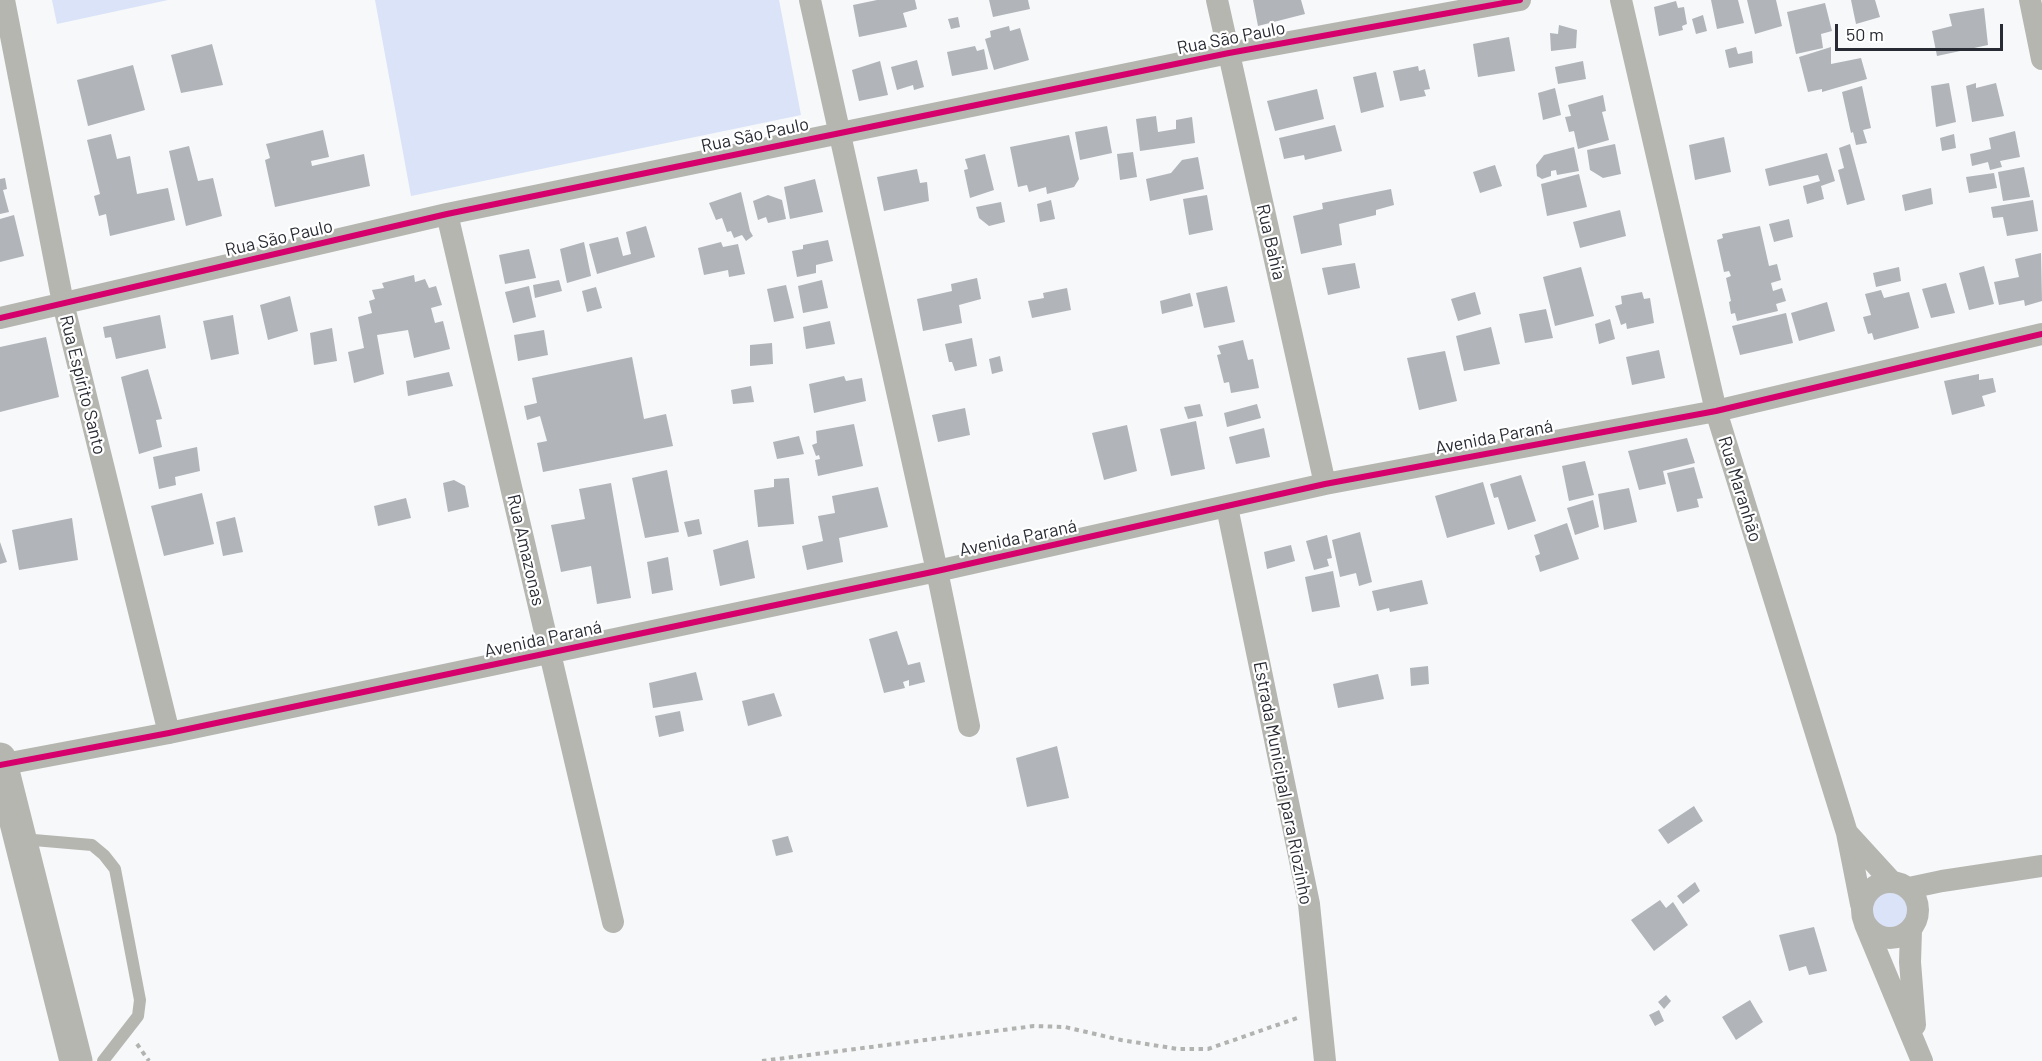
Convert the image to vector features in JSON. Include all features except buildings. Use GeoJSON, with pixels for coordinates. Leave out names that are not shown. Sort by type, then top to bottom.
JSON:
{"type":"FeatureCollection","features":[{"type":"Feature","properties":{"kind":"highway"},"geometry":{"type":"LineString","coordinates":[[0,763],[76,1061]]}},
{"type":"Feature","properties":{"kind":"street","name":"Rua Espírito Santo"},"geometry":{"type":"LineString","coordinates":[[4,0],[63,303],[169,733]]}},
{"type":"Feature","properties":{"kind":"street"},"geometry":{"type":"LineString","coordinates":[[810,0],[937,571],[969,726]]}},
{"type":"Feature","properties":{"kind":"street","name":"Rua Bahia"},"geometry":{"type":"LineString","coordinates":[[1217,0],[1325,484]]}},
{"type":"Feature","properties":{"kind":"street","name":"Rua São Paulo"},"geometry":{"type":"LineString","coordinates":[[0,318],[447,214],[1229,53],[1520,0]]}},
{"type":"Feature","properties":{"kind":"street","name":"Rua Maranhão"},"geometry":{"type":"LineString","coordinates":[[1621,0],[1716,411],[1847,833],[1863,913],[1920,1055]]}},
{"type":"Feature","properties":{"kind":"street"},"geometry":{"type":"LineString","coordinates":[[2030,0],[2042,59]]}},
{"type":"Feature","properties":{"kind":"street","name":"Rua Amazonas"},"geometry":{"type":"LineString","coordinates":[[447,214],[613,922]]}},
{"type":"Feature","properties":{"kind":"street","name":"Avenida Paraná"},"geometry":{"type":"LineString","coordinates":[[0,763],[169,733],[550,653],[937,571],[1325,484],[1716,411],[2042,334]]}},
{"type":"Feature","properties":{"kind":"street","name":"Estrada Municipal para Riozinho"},"geometry":{"type":"LineString","coordinates":[[1227,507],[1309,904],[1325,1061]]}},
{"type":"Feature","properties":{"kind":"street","name":"Rua Maranhão"},"geometry":{"type":"LineString","coordinates":[[1847,833],[1900,885]]}},
{"type":"Feature","properties":{"kind":"street"},"geometry":{"type":"LineString","coordinates":[[1960,878],[1932,900],[1915,922],[1895,938],[1877,936],[1863,913],[1873,887],[1882,883],[1920,885],[1960,878],[2042,867]]}},
{"type":"Feature","properties":{"kind":"street"},"geometry":{"type":"LineString","coordinates":[[1900,885],[1916,896],[1911,985],[1920,1055]]}},
{"type":"Feature","properties":{"kind":"lane"},"geometry":{"type":"LineString","coordinates":[[20,839],[92,845],[115,869],[140,1000],[138,1016],[103,1061]]}},
{"type":"Feature","properties":{"kind":"path"},"geometry":{"type":"LineString","coordinates":[[762,1061],[1034,1026],[1065,1027],[1121,1040],[1178,1049],[1208,1049],[1318,1009]]}},
{"type":"Feature","properties":{"kind":"shaded area"},"geometry":{"type":"Polygon","coordinates":[[[52,0],[168,0],[57,24],[52,0]]]}},
{"type":"Feature","properties":{"kind":"shaded area"},"geometry":{"type":"Polygon","coordinates":[[[375,0],[779,0],[801,115],[411,196],[375,0]]]}},
{"type":"Feature","properties":{"kind":"shaded area"},"geometry":{"type":"Polygon","coordinates":[[[1890,892],[1903,898],[1909,911],[1903,924],[1890,930],[1877,924],[1871,911],[1877,898],[1890,892]]]}},
{"type":"Feature","properties":{"kind":"cycle path"},"geometry":{"type":"LineString","coordinates":[[0,318],[447,214],[1229,53],[1520,0]]}},
{"type":"Feature","properties":{"kind":"cycle path"},"geometry":{"type":"LineString","coordinates":[[0,765],[169,733],[937,571],[1325,484],[1716,411],[2042,334]]}}]}
